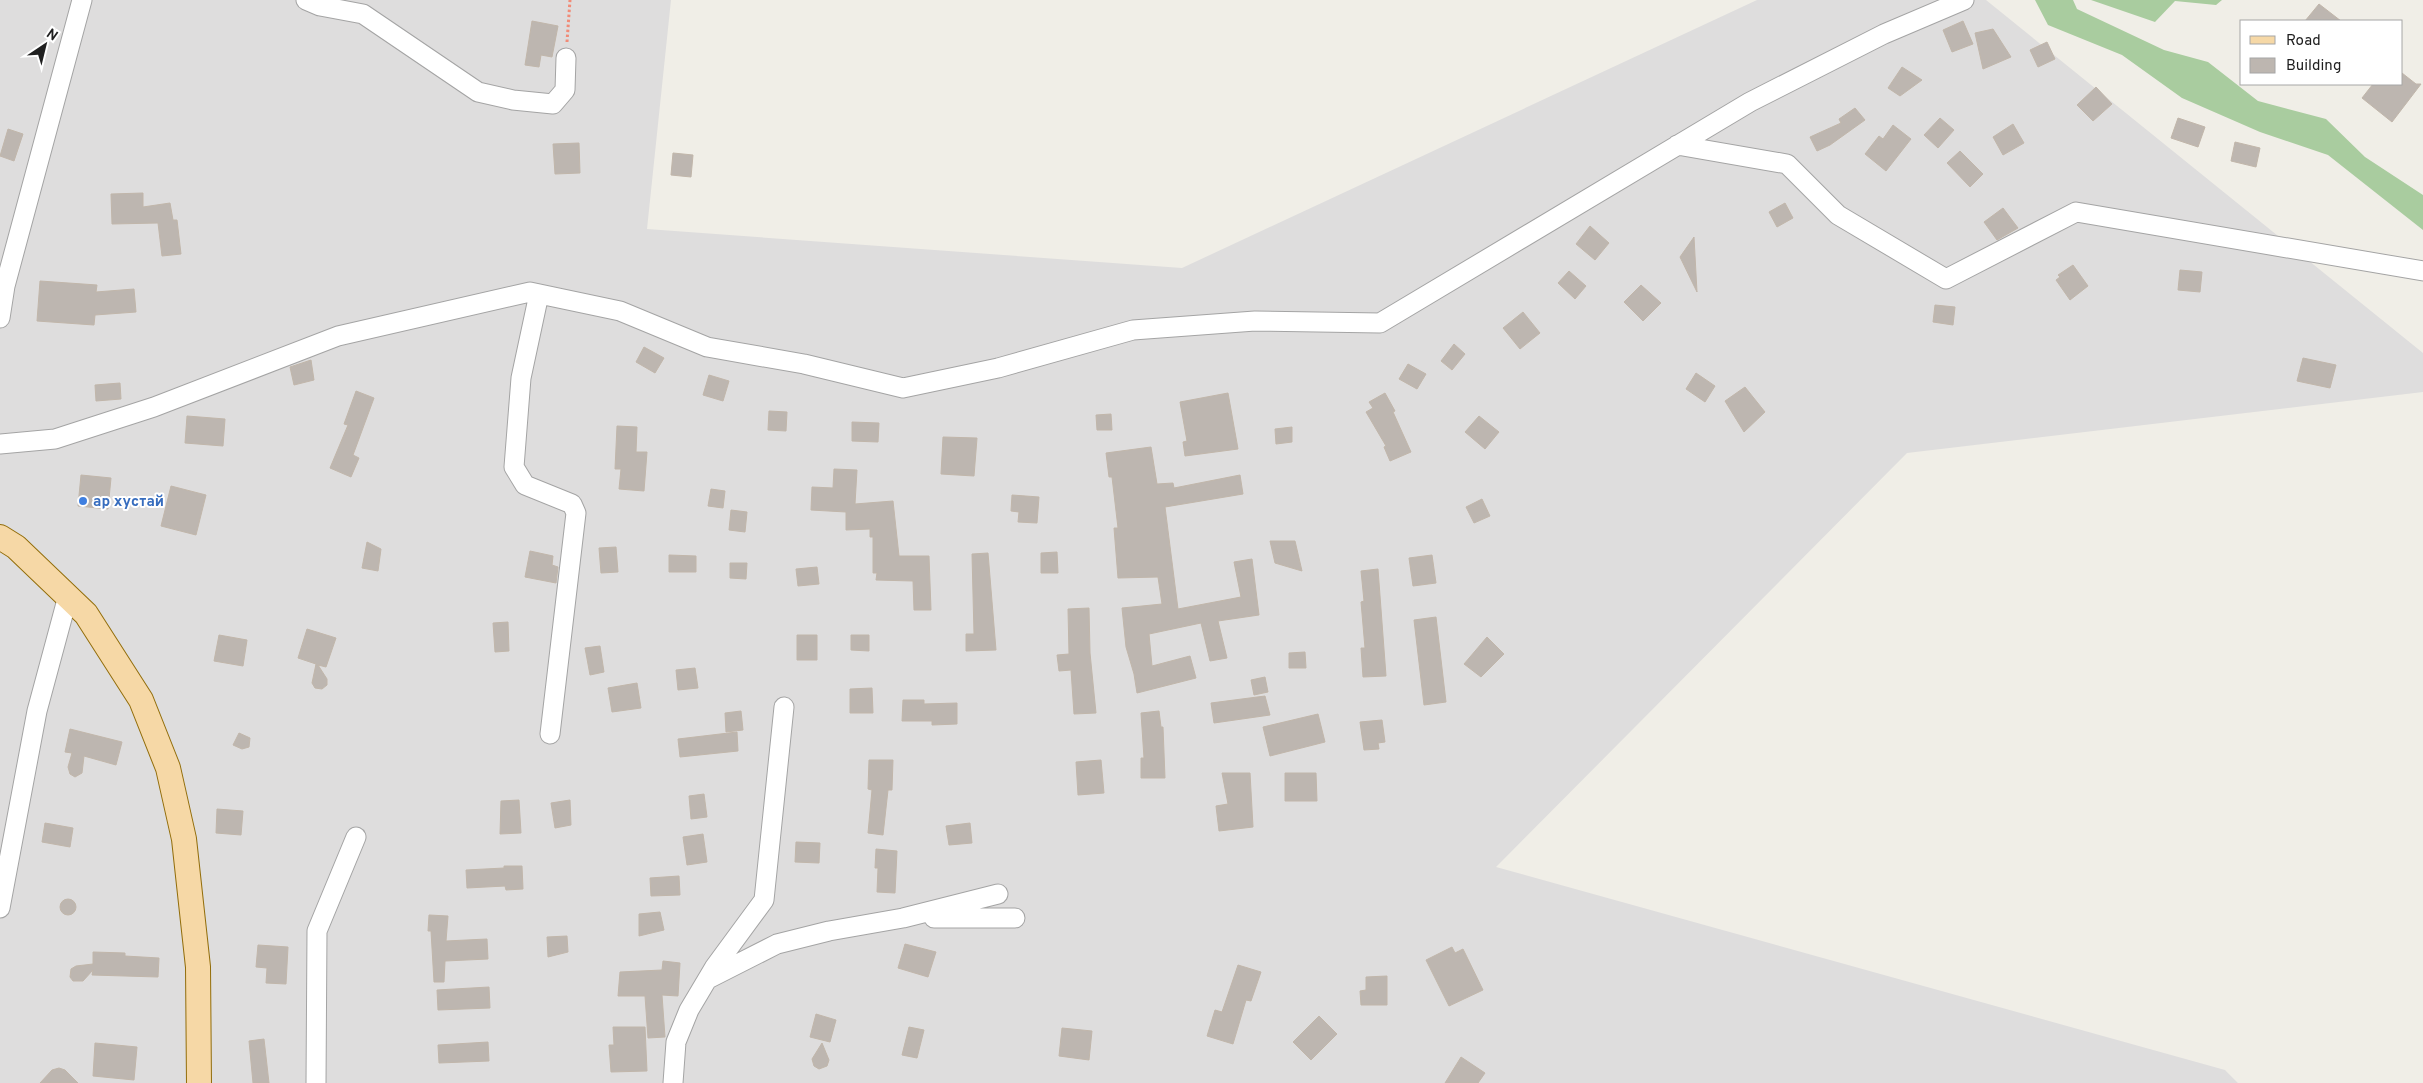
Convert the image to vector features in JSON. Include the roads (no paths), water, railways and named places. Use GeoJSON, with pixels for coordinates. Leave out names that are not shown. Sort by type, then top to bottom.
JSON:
{"type":"FeatureCollection","features":[{"type":"Feature","properties":{"kind":"main road"},"geometry":{"type":"LineString","coordinates":[[0,537],[16,547],[86,614],[141,700],[168,768],[184,839],[198,967],[199,1083]]}},
{"type":"Feature","properties":{"kind":"street"},"geometry":{"type":"LineString","coordinates":[[0,318],[5,286],[82,0]]}},
{"type":"Feature","properties":{"kind":"street"},"geometry":{"type":"LineString","coordinates":[[306,0],[320,6],[362,14],[478,92],[512,100],[553,104],[565,90],[566,58]]}},
{"type":"Feature","properties":{"kind":"street"},"geometry":{"type":"LineString","coordinates":[[0,444],[55,439],[154,407],[338,336],[530,292],[620,311],[706,347],[804,364],[903,388],[998,368],[1133,330],[1255,321],[1380,323],[1750,102],[1884,34],[1964,0]]}},
{"type":"Feature","properties":{"kind":"street"},"geometry":{"type":"LineString","coordinates":[[1677,145],[1787,164],[1838,215],[1946,280],[2076,212],[2423,271]]}},
{"type":"Feature","properties":{"kind":"street"},"geometry":{"type":"LineString","coordinates":[[539,294],[521,378],[514,467],[525,485],[572,504],[576,513],[550,734]]}},
{"type":"Feature","properties":{"kind":"street"},"geometry":{"type":"LineString","coordinates":[[0,908],[37,711],[68,596]]}},
{"type":"Feature","properties":{"kind":"street"},"geometry":{"type":"LineString","coordinates":[[673,1083],[676,1042],[689,1010],[707,979],[747,920],[764,900],[784,707]]}},
{"type":"Feature","properties":{"kind":"street"},"geometry":{"type":"LineString","coordinates":[[316,1083],[317,931],[356,837]]}},
{"type":"Feature","properties":{"kind":"street"},"geometry":{"type":"LineString","coordinates":[[707,979],[777,944],[829,931],[903,918],[998,894]]}},
{"type":"Feature","properties":{"kind":"street"},"geometry":{"type":"LineString","coordinates":[[903,918],[1015,918]]}},
{"type":"Feature","properties":{"kind":"place","name":"ар хустай"},"geometry":{"type":"Point","coordinates":[83,501]}}]}
